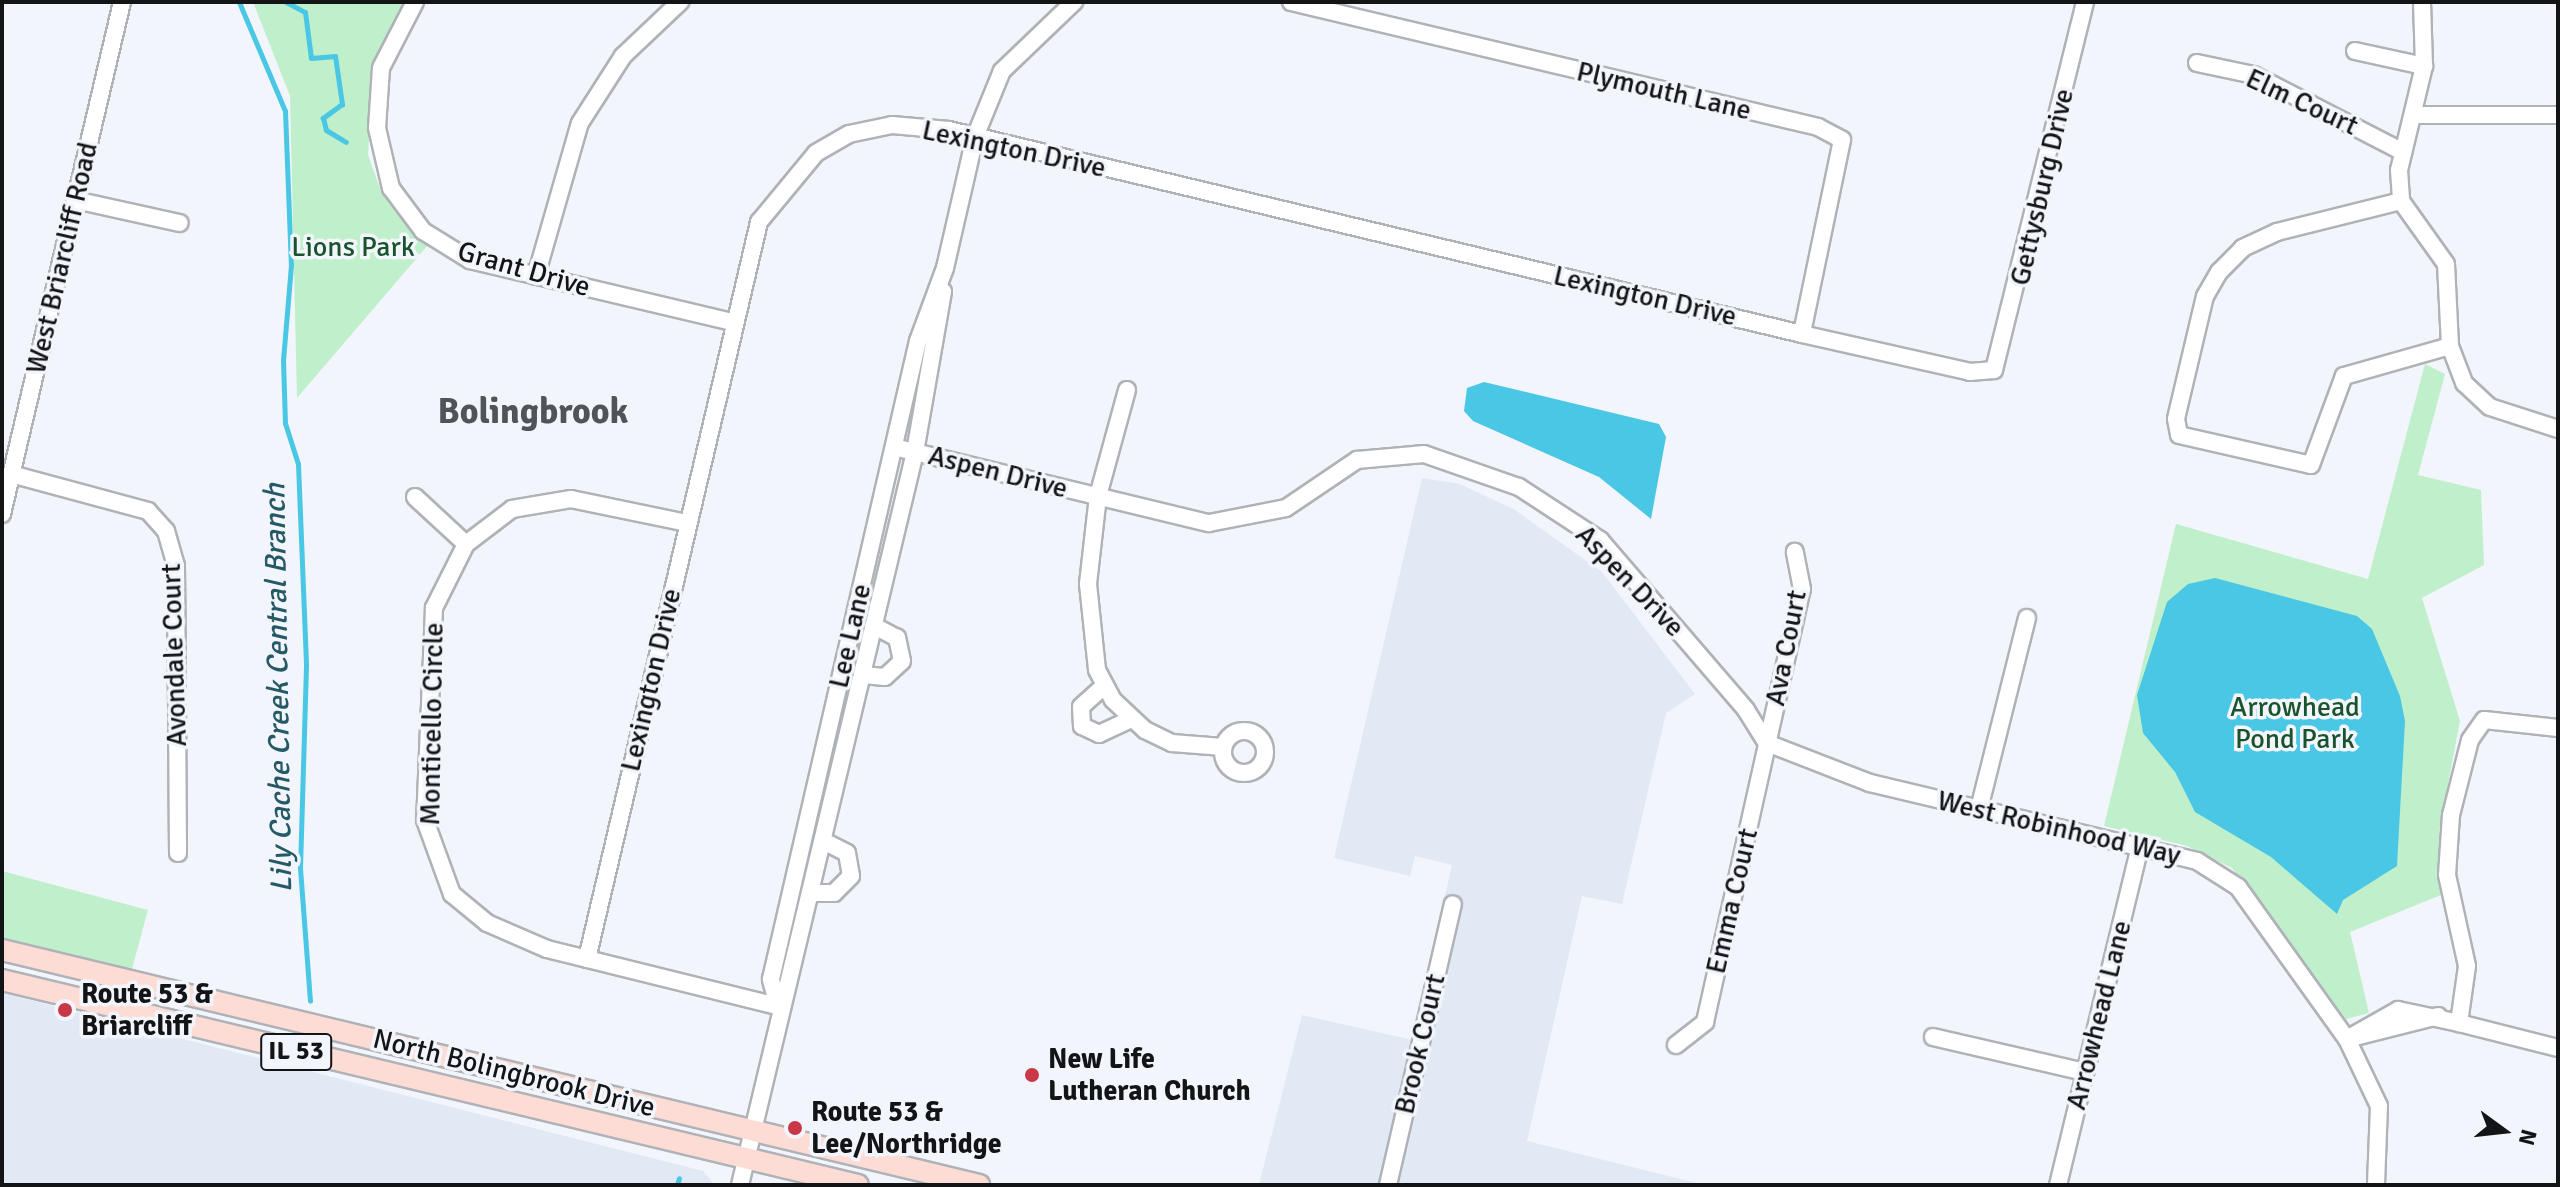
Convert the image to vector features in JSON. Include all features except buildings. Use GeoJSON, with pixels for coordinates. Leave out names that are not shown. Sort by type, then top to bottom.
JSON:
{"type":"FeatureCollection","features":[{"type":"Feature","properties":{"kind":"main road","name":"North Bolingbrook Drive"},"geometry":{"type":"LineString","coordinates":[[2,950],[979,1185]]}},
{"type":"Feature","properties":{"kind":"main road","name":"North Bolingbrook Drive"},"geometry":{"type":"LineString","coordinates":[[2,980],[858,1185]]}},
{"type":"Feature","properties":{"kind":"street","name":"West Briarcliff Road"},"geometry":{"type":"LineString","coordinates":[[2,514],[122,2]]}},
{"type":"Feature","properties":{"kind":"street","name":"Grant Drive"},"geometry":{"type":"LineString","coordinates":[[415,2],[381,68],[376,97],[391,188],[423,231],[446,247],[536,276],[733,322]]}},
{"type":"Feature","properties":{"kind":"street"},"geometry":{"type":"LineString","coordinates":[[536,276],[580,123],[623,56],[680,2]]}},
{"type":"Feature","properties":{"kind":"street","name":"Lee Lane"},"geometry":{"type":"LineString","coordinates":[[740,1185],[754,1131],[778,1006],[793,982],[915,452],[945,268],[975,137],[1002,71],[1074,2]]}},
{"type":"Feature","properties":{"kind":"street","name":"Plymouth Lane"},"geometry":{"type":"LineString","coordinates":[[1291,2],[1818,127],[1842,140],[1802,334]]}},
{"type":"Feature","properties":{"kind":"street","name":"Gettysburg Drive"},"geometry":{"type":"LineString","coordinates":[[1994,370],[2085,2]]}},
{"type":"Feature","properties":{"kind":"street"},"geometry":{"type":"LineString","coordinates":[[2422,2],[2424,66],[2403,152],[2401,201],[2446,264],[2450,346],[2478,398],[2558,429]]}},
{"type":"Feature","properties":{"kind":"street"},"geometry":{"type":"LineString","coordinates":[[2355,51],[2424,66]]}},
{"type":"Feature","properties":{"kind":"street","name":"Elm Court"},"geometry":{"type":"LineString","coordinates":[[2197,63],[2254,75],[2403,152]]}},
{"type":"Feature","properties":{"kind":"street"},"geometry":{"type":"LineString","coordinates":[[2413,115],[2558,115]]}},
{"type":"Feature","properties":{"kind":"street","name":"Lexington Drive"},"geometry":{"type":"LineString","coordinates":[[587,959],[733,322],[759,222],[816,153],[849,134],[892,125],[975,137],[1802,334],[1970,372],[1994,370]]}},
{"type":"Feature","properties":{"kind":"street"},"geometry":{"type":"LineString","coordinates":[[75,200],[180,223]]}},
{"type":"Feature","properties":{"kind":"street"},"geometry":{"type":"LineString","coordinates":[[2401,201],[2277,232],[2243,248],[2219,272],[2205,296],[2176,419],[2179,435],[2311,465],[2344,376],[2450,346]]}},
{"type":"Feature","properties":{"kind":"street","name":"Lee Lane"},"geometry":{"type":"LineString","coordinates":[[778,1006],[771,979],[918,341],[945,268]]}},
{"type":"Feature","properties":{"kind":"street"},"geometry":{"type":"LineString","coordinates":[[1127,390],[1098,496],[1088,584],[1104,686],[1131,719],[1172,743],[1223,747]]}},
{"type":"Feature","properties":{"kind":"street","name":"Aspen Drive"},"geometry":{"type":"LineString","coordinates":[[894,447],[1209,523],[1286,508],[1357,460],[1424,454],[1484,470],[1600,540],[1746,710],[1767,743]]}},
{"type":"Feature","properties":{"kind":"street","name":"Avondale Court"},"geometry":{"type":"LineString","coordinates":[[11,474],[148,511],[166,531],[176,566],[178,853]]}},
{"type":"Feature","properties":{"kind":"street"},"geometry":{"type":"LineString","coordinates":[[415,497],[466,544]]}},
{"type":"Feature","properties":{"kind":"street","name":"Monticello Circle"},"geometry":{"type":"LineString","coordinates":[[687,523],[571,499],[512,509],[466,544],[434,608],[425,820],[431,848],[452,894],[478,917],[512,936],[587,959],[778,1006]]}},
{"type":"Feature","properties":{"kind":"street","name":"Ava Court"},"geometry":{"type":"LineString","coordinates":[[1767,743],[1802,589],[1795,552]]}},
{"type":"Feature","properties":{"kind":"street"},"geometry":{"type":"LineString","coordinates":[[1979,809],[2027,618]]}},
{"type":"Feature","properties":{"kind":"street","name":"Lee Lane"},"geometry":{"type":"LineString","coordinates":[[863,675],[885,677],[902,661],[897,638],[874,626]]}},
{"type":"Feature","properties":{"kind":"street"},"geometry":{"type":"LineString","coordinates":[[1104,686],[1081,707],[1082,726],[1099,734],[1131,719]]}},
{"type":"Feature","properties":{"kind":"street"},"geometry":{"type":"LineString","coordinates":[[2459,1023],[2467,966],[2447,875],[2451,815],[2470,740],[2484,720],[2558,728]]}},
{"type":"Feature","properties":{"kind":"street","name":"West Robinhood Way"},"geometry":{"type":"LineString","coordinates":[[1767,743],[1870,783],[2197,861],[2238,887],[2347,1039],[2379,1106],[2376,1185]]}},
{"type":"Feature","properties":{"kind":"street","name":"Emma Court"},"geometry":{"type":"LineString","coordinates":[[1676,1045],[1705,1022],[1767,743]]}},
{"type":"Feature","properties":{"kind":"street"},"geometry":{"type":"LineString","coordinates":[[813,893],[834,893],[851,876],[847,853],[825,842]]}},
{"type":"Feature","properties":{"kind":"street","name":"Arrowhead Lane"},"geometry":{"type":"LineString","coordinates":[[2058,1185],[2140,846]]}},
{"type":"Feature","properties":{"kind":"street","name":"Brook Court"},"geometry":{"type":"LineString","coordinates":[[1388,1185],[1453,904]]}},
{"type":"Feature","properties":{"kind":"street"},"geometry":{"type":"LineString","coordinates":[[2347,1039],[2438,1016],[2558,1048]]}},
{"type":"Feature","properties":{"kind":"street"},"geometry":{"type":"LineString","coordinates":[[1933,1037],[2085,1072]]}},
{"type":"Feature","properties":{"kind":"shaded area"},"geometry":{"type":"Polygon","coordinates":[[[1422,478],[1460,484],[1515,510],[1602,572],[1695,694],[1666,713],[1622,904],[1582,896],[1527,1141],[1705,1185],[1259,1185],[1302,1015],[1412,1040],[1452,865],[1415,856],[1410,876],[1334,858],[1422,478]]]}},
{"type":"Feature","properties":{"kind":"shaded area"},"geometry":{"type":"Polygon","coordinates":[[[2,993],[703,1171],[715,1185],[2,1185],[2,993]]]}},
{"type":"Feature","properties":{"kind":"green space","name":"Lions Park"},"geometry":{"type":"Polygon","coordinates":[[[253,2],[404,2],[373,65],[368,155],[381,191],[428,245],[297,398],[290,96],[253,2]]]}},
{"type":"Feature","properties":{"kind":"green space","name":"Arrowhead Pond Park"},"geometry":{"type":"Polygon","coordinates":[[[2425,364],[2445,374],[2418,475],[2481,490],[2484,565],[2422,598],[2460,721],[2439,832],[2441,895],[2350,932],[2369,1013],[2346,1019],[2232,868],[2187,846],[2104,826],[2176,524],[2368,579],[2425,364]]]}},
{"type":"Feature","properties":{"kind":"green space"},"geometry":{"type":"Polygon","coordinates":[[[2,871],[148,910],[131,973],[2,938],[2,871]]]}},
{"type":"Feature","properties":{"kind":"water"},"geometry":{"type":"Polygon","coordinates":[[[1484,382],[1659,424],[1666,437],[1651,519],[1599,477],[1473,421],[1464,411],[1467,388],[1484,382]]]}},
{"type":"Feature","properties":{"kind":"water"},"geometry":{"type":"Polygon","coordinates":[[[2215,578],[2357,616],[2372,629],[2400,696],[2405,721],[2397,866],[2343,900],[2337,914],[2271,857],[2195,812],[2175,772],[2143,733],[2137,695],[2167,602],[2188,584],[2215,578]]]}},
{"type":"Feature","properties":{"kind":"waterway","name":"Lily Cache Creek Central Branch"},"geometry":{"type":"LineString","coordinates":[[239,2],[285,111],[291,265],[283,360],[285,423],[298,464],[306,666],[300,868],[310,1001]]}},
{"type":"Feature","properties":{"kind":"waterway"},"geometry":{"type":"LineString","coordinates":[[286,2],[305,12],[311,58],[335,56],[342,104],[323,118],[326,130],[346,142]]}},
{"type":"Feature","properties":{"kind":"waterway"},"geometry":{"type":"LineString","coordinates":[[677,1185],[679,1178]]}},
{"type":"Feature","properties":{"kind":"place","name":"Route 53 & Briarcliff"},"geometry":{"type":"Point","coordinates":[65,1010]}},
{"type":"Feature","properties":{"kind":"place","name":"New Life Lutheran Church"},"geometry":{"type":"Point","coordinates":[1032,1075]}},
{"type":"Feature","properties":{"kind":"place","name":"Route 53 & Lee/Northridge"},"geometry":{"type":"Point","coordinates":[795,1128]}},
{"type":"Feature","properties":{"kind":"district","name":"Bolingbrook"},"geometry":{"type":"Point","coordinates":[533,412]}}]}
